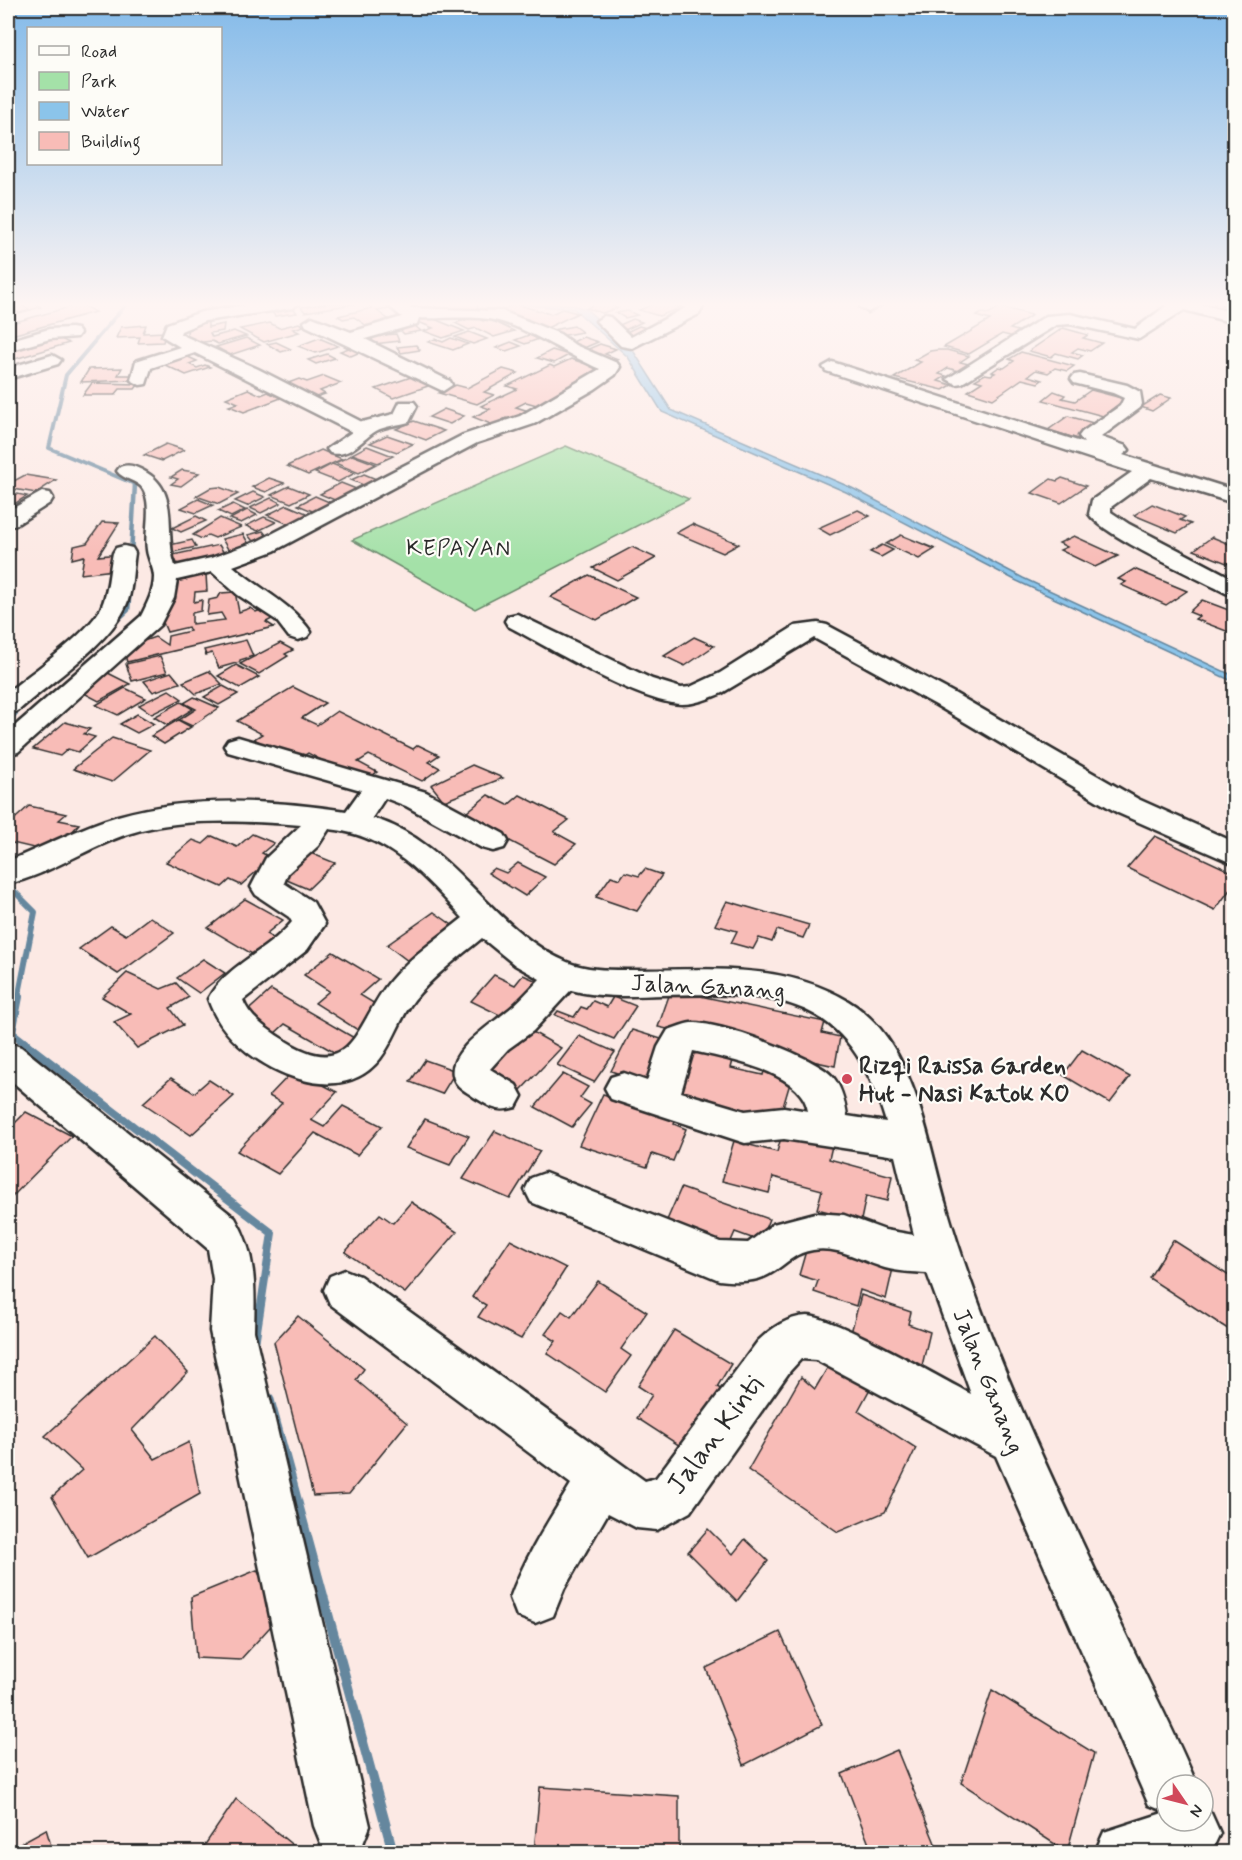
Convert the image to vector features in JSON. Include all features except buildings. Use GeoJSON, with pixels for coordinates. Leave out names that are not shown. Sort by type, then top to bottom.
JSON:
{"type":"FeatureCollection","features":[{"type":"Feature","properties":{"kind":"street"},"geometry":{"type":"LineString","coordinates":[[283,390],[355,428],[367,429],[402,418],[407,406]]}},
{"type":"Feature","properties":{"kind":"street"},"geometry":{"type":"LineString","coordinates":[[166,574],[217,564],[266,546],[329,515],[470,439],[527,420],[581,390]]}},
{"type":"Feature","properties":{"kind":"street"},"geometry":{"type":"LineString","coordinates":[[902,390],[1234,497]]}},
{"type":"Feature","properties":{"kind":"street"},"geometry":{"type":"LineString","coordinates":[[1121,390],[1133,396],[1133,404],[1089,436],[1092,440],[1128,453],[1138,467]]}},
{"type":"Feature","properties":{"kind":"street"},"geometry":{"type":"LineString","coordinates":[[337,449],[357,438],[367,429]]}},
{"type":"Feature","properties":{"kind":"street"},"geometry":{"type":"LineString","coordinates":[[1138,467],[1100,505],[1100,514],[1168,555],[1234,588]]}},
{"type":"Feature","properties":{"kind":"street"},"geometry":{"type":"LineString","coordinates":[[8,746],[151,620],[162,598],[166,574],[158,550],[158,508],[155,491],[149,482],[127,471]]}},
{"type":"Feature","properties":{"kind":"street"},"geometry":{"type":"LineString","coordinates":[[8,520],[42,498]]}},
{"type":"Feature","properties":{"kind":"street"},"geometry":{"type":"LineString","coordinates":[[8,705],[93,632],[111,613],[123,553]]}},
{"type":"Feature","properties":{"kind":"street"},"geometry":{"type":"LineString","coordinates":[[217,564],[246,590],[285,615],[298,632]]}},
{"type":"Feature","properties":{"kind":"street"},"geometry":{"type":"LineString","coordinates":[[517,621],[643,685],[662,693],[685,696],[695,695],[715,685],[804,631],[811,629],[825,632],[1128,807],[1234,854]]}},
{"type":"Feature","properties":{"kind":"street"},"geometry":{"type":"LineString","coordinates":[[238,746],[379,786],[416,799],[493,841]]}},
{"type":"Feature","properties":{"kind":"street"},"geometry":{"type":"LineString","coordinates":[[379,786],[337,820],[308,838],[275,869],[268,879],[267,887],[302,910],[309,924],[295,941],[232,989],[225,999],[244,1029],[262,1044],[291,1061],[311,1068],[333,1072],[350,1066],[365,1054],[379,1032],[388,1010],[405,987],[426,966],[483,920]]}},
{"type":"Feature","properties":{"kind":"street","name":"Jalan Ganang"},"geometry":{"type":"LineString","coordinates":[[15,864],[115,828],[149,820],[232,813],[337,820],[386,833],[407,844],[506,942],[548,968],[565,975],[602,981],[762,985],[808,995],[826,1004],[856,1027],[883,1061],[910,1142],[941,1255],[1011,1439],[1163,1773]]}},
{"type":"Feature","properties":{"kind":"street"},"geometry":{"type":"LineString","coordinates":[[503,1096],[471,1076],[471,1066],[495,1039],[520,1021],[565,975]]}},
{"type":"Feature","properties":{"kind":"street"},"geometry":{"type":"LineString","coordinates":[[660,1101],[676,1047],[681,1040],[692,1036],[762,1055],[809,1077],[822,1090],[830,1130]]}},
{"type":"Feature","properties":{"kind":"street"},"geometry":{"type":"LineString","coordinates":[[8,1057],[220,1231],[230,1244],[233,1261],[232,1331],[342,1826]]}},
{"type":"Feature","properties":{"kind":"street"},"geometry":{"type":"LineString","coordinates":[[624,1088],[723,1122],[745,1127],[784,1123],[910,1142]]}},
{"type":"Feature","properties":{"kind":"street"},"geometry":{"type":"LineString","coordinates":[[545,1190],[719,1261],[740,1263],[757,1260],[788,1237],[815,1231],[844,1233],[884,1249],[903,1253],[941,1255]]}},
{"type":"Feature","properties":{"kind":"street","name":"Jalan Kinti"},"geometry":{"type":"LineString","coordinates":[[345,1290],[637,1504],[657,1506],[673,1495],[774,1356],[789,1341],[808,1337],[849,1354],[1011,1439]]}},
{"type":"Feature","properties":{"kind":"street"},"geometry":{"type":"LineString","coordinates":[[535,1598],[543,1576],[602,1478]]}},
{"type":"Feature","properties":{"kind":"street"},"geometry":{"type":"LineString","coordinates":[[1124,1852],[1165,1833]]}},
{"type":"Feature","properties":{"kind":"green space"},"geometry":{"type":"Polygon","coordinates":[[[566,446],[689,499],[475,609],[352,540],[566,446]]]}},
{"type":"Feature","properties":{"kind":"water"},"geometry":{"type":"Polygon","coordinates":[[[648,390],[658,390],[671,410],[852,488],[1023,578],[1234,676],[1234,682],[1017,581],[846,492],[662,412],[648,390]]]}},
{"type":"Feature","properties":{"kind":"waterway"},"geometry":{"type":"LineString","coordinates":[[63,390],[49,448],[125,480]]}},
{"type":"Feature","properties":{"kind":"waterway"},"geometry":{"type":"LineString","coordinates":[[122,478],[135,484],[131,555]]}},
{"type":"Feature","properties":{"kind":"waterway"},"geometry":{"type":"LineString","coordinates":[[112,625],[128,610],[130,590]]}},
{"type":"Feature","properties":{"kind":"waterway"},"geometry":{"type":"LineString","coordinates":[[8,720],[23,705]]}},
{"type":"Feature","properties":{"kind":"waterway"},"geometry":{"type":"LineString","coordinates":[[8,885],[35,912],[18,999]]}},
{"type":"Feature","properties":{"kind":"waterway"},"geometry":{"type":"LineString","coordinates":[[19,997],[12,1033],[272,1233],[255,1344]]}},
{"type":"Feature","properties":{"kind":"waterway"},"geometry":{"type":"LineString","coordinates":[[269,1398],[393,1852]]}},
{"type":"Feature","properties":{"kind":"place","name":"Rizqi Raissa Garden Hut - Nasi Katok XO"},"geometry":{"type":"Point","coordinates":[847,1079]}},
{"type":"Feature","properties":{"kind":"district","name":"KEPAYAN"},"geometry":{"type":"Point","coordinates":[459,547]}}]}
